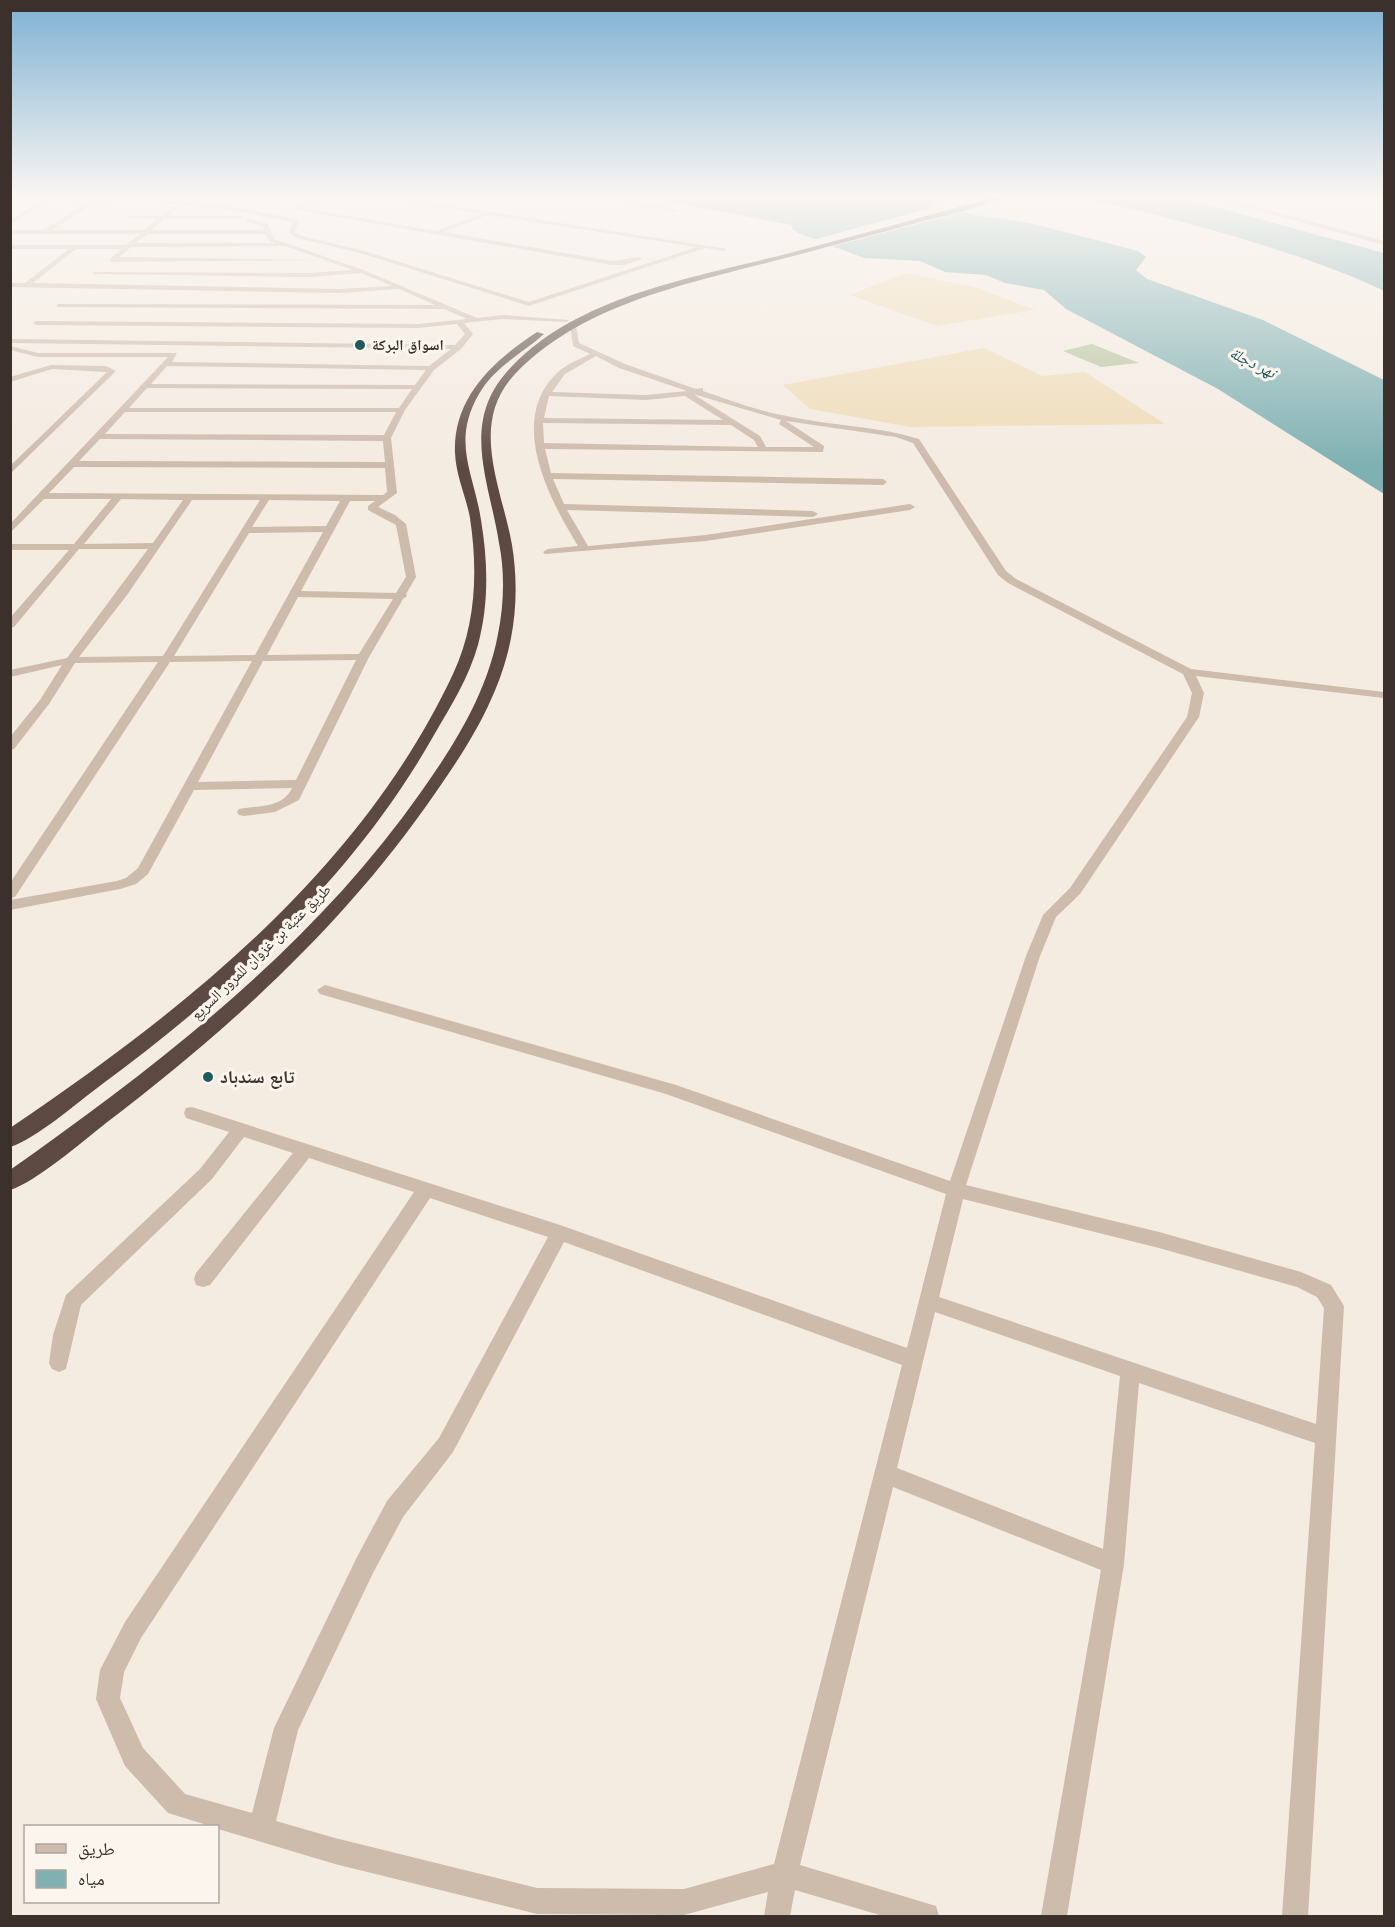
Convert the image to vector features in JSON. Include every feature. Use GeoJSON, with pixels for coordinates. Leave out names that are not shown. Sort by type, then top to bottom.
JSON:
{"type":"FeatureCollection","features":[{"type":"Feature","properties":{"kind":"highway","name":"طريق عتبة بن غزوان للمرور السريع"},"geometry":{"type":"LineString","coordinates":[[10,1139],[123,1059],[238,963],[328,871],[399,783],[432,730],[455,686],[470,649],[478,615],[481,584],[475,515],[461,462],[460,433],[465,411],[480,385],[503,360],[534,337],[649,288]]}},
{"type":"Feature","properties":{"kind":"highway","name":"طريق عتبة بن غزوان للمرور السريع"},"geometry":{"type":"LineString","coordinates":[[10,1182],[133,1091],[284,960],[374,864],[439,780],[489,689],[500,657],[506,627],[508,569],[503,530],[485,456],[484,430],[487,414],[499,388],[513,371],[577,319],[669,288]]}},
{"type":"Feature","properties":{"kind":"street"},"geometry":{"type":"LineString","coordinates":[[11,344],[78,288],[339,291],[388,288]]}},
{"type":"Feature","properties":{"kind":"street"},"geometry":{"type":"LineString","coordinates":[[405,288],[474,318]]}},
{"type":"Feature","properties":{"kind":"street"},"geometry":{"type":"LineString","coordinates":[[477,288],[529,304],[578,288]]}},
{"type":"Feature","properties":{"kind":"street"},"geometry":{"type":"LineString","coordinates":[[58,306],[446,307]]}},
{"type":"Feature","properties":{"kind":"street"},"geometry":{"type":"LineString","coordinates":[[416,346],[436,331],[474,318],[577,319],[576,344],[622,366],[694,392],[772,416],[908,437],[916,441],[1002,573],[1012,581],[1188,672],[1384,695]]}},
{"type":"Feature","properties":{"kind":"street"},"geometry":{"type":"LineString","coordinates":[[244,812],[268,810],[285,805],[294,797],[363,657],[402,596],[411,577],[401,524],[392,517],[370,508],[392,493],[387,438],[401,410],[431,368],[458,347],[469,334],[459,322]]}},
{"type":"Feature","properties":{"kind":"street"},"geometry":{"type":"LineString","coordinates":[[36,323],[269,332],[436,331]]}},
{"type":"Feature","properties":{"kind":"street"},"geometry":{"type":"LineString","coordinates":[[258,344],[269,332]]}},
{"type":"Feature","properties":{"kind":"street"},"geometry":{"type":"LineString","coordinates":[[11,344],[458,347]]}},
{"type":"Feature","properties":{"kind":"street"},"geometry":{"type":"LineString","coordinates":[[11,344],[38,355],[174,355]]}},
{"type":"Feature","properties":{"kind":"street"},"geometry":{"type":"LineString","coordinates":[[10,530],[184,344]]}},
{"type":"Feature","properties":{"kind":"street"},"geometry":{"type":"LineString","coordinates":[[585,549],[571,528],[548,476],[538,428],[546,394],[561,373],[595,354]]}},
{"type":"Feature","properties":{"kind":"street"},"geometry":{"type":"LineString","coordinates":[[165,364],[431,368]]}},
{"type":"Feature","properties":{"kind":"street"},"geometry":{"type":"LineString","coordinates":[[10,380],[51,367],[106,368],[112,371],[10,471]]}},
{"type":"Feature","properties":{"kind":"street"},"geometry":{"type":"LineString","coordinates":[[145,386],[417,387]]}},
{"type":"Feature","properties":{"kind":"street"},"geometry":{"type":"LineString","coordinates":[[546,394],[694,392],[733,423],[757,438],[764,450]]}},
{"type":"Feature","properties":{"kind":"street"},"geometry":{"type":"LineString","coordinates":[[122,410],[401,410]]}},
{"type":"Feature","properties":{"kind":"street"},"geometry":{"type":"LineString","coordinates":[[540,420],[586,434],[764,450],[817,451],[821,448],[772,416]]}},
{"type":"Feature","properties":{"kind":"street"},"geometry":{"type":"LineString","coordinates":[[540,446],[586,434],[733,423]]}},
{"type":"Feature","properties":{"kind":"street"},"geometry":{"type":"LineString","coordinates":[[98,436],[387,438]]}},
{"type":"Feature","properties":{"kind":"street"},"geometry":{"type":"LineString","coordinates":[[71,464],[390,465]]}},
{"type":"Feature","properties":{"kind":"street"},"geometry":{"type":"LineString","coordinates":[[548,476],[883,482]]}},
{"type":"Feature","properties":{"kind":"street"},"geometry":{"type":"LineString","coordinates":[[43,496],[383,498]]}},
{"type":"Feature","properties":{"kind":"street"},"geometry":{"type":"LineString","coordinates":[[10,625],[119,496]]}},
{"type":"Feature","properties":{"kind":"street"},"geometry":{"type":"LineString","coordinates":[[10,746],[45,702],[71,660],[156,546],[190,496]]}},
{"type":"Feature","properties":{"kind":"street"},"geometry":{"type":"LineString","coordinates":[[10,894],[167,658],[266,497]]}},
{"type":"Feature","properties":{"kind":"street"},"geometry":{"type":"LineString","coordinates":[[10,904],[131,881],[143,871],[347,497]]}},
{"type":"Feature","properties":{"kind":"street"},"geometry":{"type":"LineString","coordinates":[[562,507],[683,512],[864,514]]}},
{"type":"Feature","properties":{"kind":"street"},"geometry":{"type":"LineString","coordinates":[[548,552],[706,538],[910,507]]}},
{"type":"Feature","properties":{"kind":"street"},"geometry":{"type":"LineString","coordinates":[[246,530],[330,529]]}},
{"type":"Feature","properties":{"kind":"street"},"geometry":{"type":"LineString","coordinates":[[10,547],[156,546]]}},
{"type":"Feature","properties":{"kind":"street"},"geometry":{"type":"LineString","coordinates":[[295,594],[402,596]]}},
{"type":"Feature","properties":{"kind":"street"},"geometry":{"type":"LineString","coordinates":[[10,675],[71,660],[363,657]]}},
{"type":"Feature","properties":{"kind":"street"},"geometry":{"type":"LineString","coordinates":[[777,1917],[785,1874],[956,1190],[1033,956],[1050,915],[1075,891],[1193,717],[1198,693],[1188,672]]}},
{"type":"Feature","properties":{"kind":"street"},"geometry":{"type":"LineString","coordinates":[[190,786],[301,784]]}},
{"type":"Feature","properties":{"kind":"street"},"geometry":{"type":"LineString","coordinates":[[325,990],[670,1089],[956,1190],[1159,1240],[1301,1280],[1324,1291],[1334,1306],[1295,1917]]}},
{"type":"Feature","properties":{"kind":"street"},"geometry":{"type":"LineString","coordinates":[[192,1113],[560,1233],[912,1359]]}},
{"type":"Feature","properties":{"kind":"street"},"geometry":{"type":"LineString","coordinates":[[59,1363],[63,1335],[73,1301],[206,1174],[240,1130]]}},
{"type":"Feature","properties":{"kind":"street"},"geometry":{"type":"LineString","coordinates":[[203,1279],[305,1151]]}},
{"type":"Feature","properties":{"kind":"street"},"geometry":{"type":"LineString","coordinates":[[425,1190],[133,1630],[112,1670],[108,1699],[134,1757],[177,1804],[335,1851],[537,1901],[684,1902],[785,1874],[926,1917]]}},
{"type":"Feature","properties":{"kind":"street"},"geometry":{"type":"LineString","coordinates":[[261,1830],[286,1728],[365,1565],[395,1509],[446,1445],[560,1233]]}},
{"type":"Feature","properties":{"kind":"street"},"geometry":{"type":"LineString","coordinates":[[927,1300],[1130,1372],[1326,1437]]}},
{"type":"Feature","properties":{"kind":"street"},"geometry":{"type":"LineString","coordinates":[[1053,1917],[1113,1564],[1130,1372]]}},
{"type":"Feature","properties":{"kind":"street"},"geometry":{"type":"LineString","coordinates":[[884,1473],[1113,1564]]}},
{"type":"Feature","properties":{"kind":"green space"},"geometry":{"type":"Polygon","coordinates":[[[1092,344],[1139,363],[1101,367],[1063,351],[1092,344]]]}},
{"type":"Feature","properties":{"kind":"sand"},"geometry":{"type":"Polygon","coordinates":[[[868,288],[978,288],[1035,310],[937,326],[850,295],[868,288]]]}},
{"type":"Feature","properties":{"kind":"sand"},"geometry":{"type":"Polygon","coordinates":[[[984,348],[1043,376],[1085,372],[1165,424],[910,427],[810,409],[783,385],[984,348]]]}},
{"type":"Feature","properties":{"kind":"water","name":"نهر دجلة"},"geometry":{"type":"Polygon","coordinates":[[[1032,288],[1172,288],[1263,320],[1384,380],[1384,494],[1218,389],[1066,309],[1044,290],[1032,288]]]}},
{"type":"Feature","properties":{"kind":"place","name":"اسواق البركة"},"geometry":{"type":"Point","coordinates":[360,345]}},
{"type":"Feature","properties":{"kind":"place","name":"تابع سندباد"},"geometry":{"type":"Point","coordinates":[208,1077]}}]}
